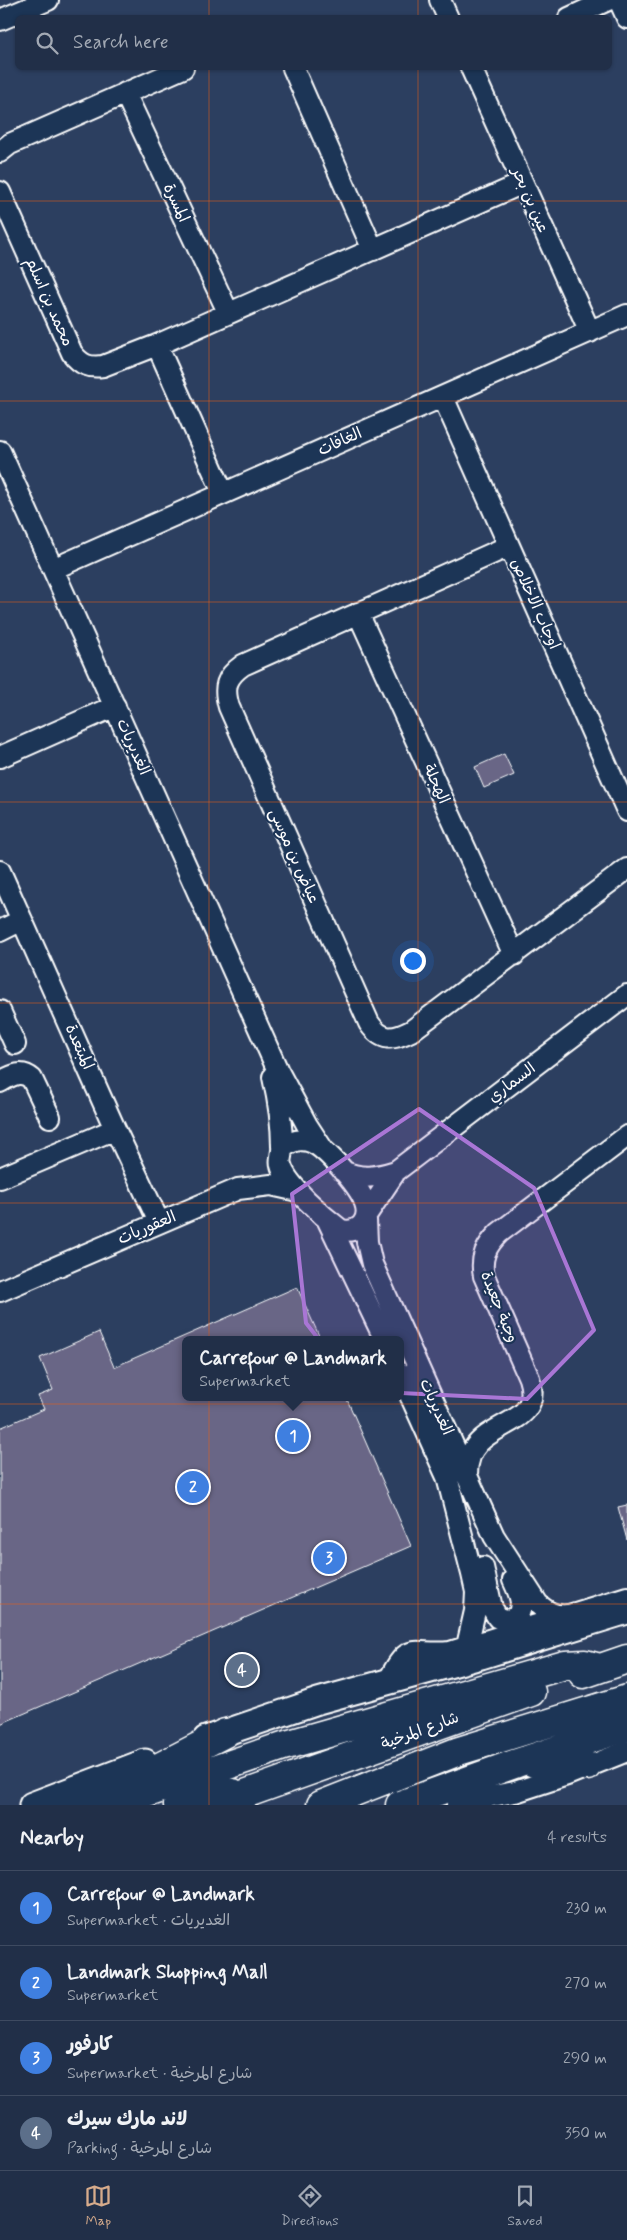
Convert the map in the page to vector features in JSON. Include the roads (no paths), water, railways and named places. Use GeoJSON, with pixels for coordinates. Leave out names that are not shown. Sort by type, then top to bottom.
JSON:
{"type":"FeatureCollection","features":[{"type":"Feature","properties":{"kind":"highway","name":"شارع المرخية"},"geometry":{"type":"LineString","coordinates":[[214,1805],[627,1659]]}},
{"type":"Feature","properties":{"kind":"highway"},"geometry":{"type":"LineString","coordinates":[[113,1805],[283,1746],[565,1665],[585,1664],[600,1668]]}},
{"type":"Feature","properties":{"kind":"highway","name":"شارع المرخية"},"geometry":{"type":"LineString","coordinates":[[321,1805],[459,1751],[627,1699]]}},
{"type":"Feature","properties":{"kind":"highway"},"geometry":{"type":"LineString","coordinates":[[400,1805],[517,1763],[627,1727]]}},
{"type":"Feature","properties":{"kind":"highway"},"geometry":{"type":"LineString","coordinates":[[77,1805],[146,1774],[225,1732]]}},
{"type":"Feature","properties":{"kind":"highway"},"geometry":{"type":"LineString","coordinates":[[517,1763],[587,1766]]}},
{"type":"Feature","properties":{"kind":"highway"},"geometry":{"type":"LineString","coordinates":[[178,1805],[206,1796],[249,1793]]}},
{"type":"Feature","properties":{"kind":"main road"},"geometry":{"type":"LineString","coordinates":[[32,1805],[225,1732],[318,1701],[481,1656],[627,1611]]}},
{"type":"Feature","properties":{"kind":"street"},"geometry":{"type":"LineString","coordinates":[[0,20],[48,0]]}},
{"type":"Feature","properties":{"kind":"street"},"geometry":{"type":"LineString","coordinates":[[440,0],[447,15]]}},
{"type":"Feature","properties":{"kind":"street"},"geometry":{"type":"LineString","coordinates":[[576,15],[608,0]]}},
{"type":"Feature","properties":{"kind":"street"},"geometry":{"type":"LineString","coordinates":[[619,0],[627,18]]}},
{"type":"Feature","properties":{"kind":"street"},"geometry":{"type":"LineString","coordinates":[[0,152],[10,144],[178,70]]}},
{"type":"Feature","properties":{"kind":"street"},"geometry":{"type":"LineString","coordinates":[[294,70],[373,250]]}},
{"type":"Feature","properties":{"kind":"street","name":"عين بن بحر"},"geometry":{"type":"LineString","coordinates":[[472,70],[590,332]]}},
{"type":"Feature","properties":{"kind":"street","name":"المسرة"},"geometry":{"type":"LineString","coordinates":[[125,93],[228,312]]}},
{"type":"Feature","properties":{"kind":"street","name":"محمد بن اسلم"},"geometry":{"type":"LineString","coordinates":[[0,192],[72,353],[85,366],[103,366],[157,345],[523,183]]}},
{"type":"Feature","properties":{"kind":"street","name":"الغافات"},"geometry":{"type":"LineString","coordinates":[[53,569],[627,315]]}},
{"type":"Feature","properties":{"kind":"street"},"geometry":{"type":"LineString","coordinates":[[157,345],[223,493]]}},
{"type":"Feature","properties":{"kind":"street","name":"اوجاب الاخلاص"},"geometry":{"type":"LineString","coordinates":[[442,397],[627,811]]}},
{"type":"Feature","properties":{"kind":"street","name":"الغديريات"},"geometry":{"type":"LineString","coordinates":[[0,452],[292,1099],[324,1151],[361,1194],[366,1217],[367,1242],[372,1264],[443,1421],[464,1509],[474,1535],[492,1608],[498,1618],[507,1620],[517,1617],[522,1609],[520,1596],[494,1536]]}},
{"type":"Feature","properties":{"kind":"street","name":"عياض بن موسى"},"geometry":{"type":"LineString","coordinates":[[509,546],[243,665],[232,672],[227,682],[226,696],[269,800],[365,1014],[376,1032],[386,1038],[397,1038],[411,1031],[627,869]]}},
{"type":"Feature","properties":{"kind":"street","name":"الهجلة"},"geometry":{"type":"LineString","coordinates":[[358,613],[514,955]]}},
{"type":"Feature","properties":{"kind":"street"},"geometry":{"type":"LineString","coordinates":[[0,757],[115,706]]}},
{"type":"Feature","properties":{"kind":"street","name":"المبتعدة"},"geometry":{"type":"LineString","coordinates":[[0,871],[115,1129],[159,1222]]}},
{"type":"Feature","properties":{"kind":"street"},"geometry":{"type":"LineString","coordinates":[[0,930],[22,920]]}},
{"type":"Feature","properties":{"kind":"street","name":"السماري"},"geometry":{"type":"LineString","coordinates":[[366,1217],[396,1171],[627,995]]}},
{"type":"Feature","properties":{"kind":"street"},"geometry":{"type":"LineString","coordinates":[[0,1011],[15,1044]]}},
{"type":"Feature","properties":{"kind":"street","name":"الغديريات"},"geometry":{"type":"LineString","coordinates":[[266,1043],[278,1106],[283,1148],[280,1165],[298,1191],[327,1220]]}},
{"type":"Feature","properties":{"kind":"street"},"geometry":{"type":"LineString","coordinates":[[0,1082],[18,1074],[28,1076],[32,1079],[50,1117]]}},
{"type":"Feature","properties":{"kind":"street"},"geometry":{"type":"LineString","coordinates":[[0,1178],[115,1129]]}},
{"type":"Feature","properties":{"kind":"street","name":"وجبة جعيدة"},"geometry":{"type":"LineString","coordinates":[[457,1476],[468,1460],[474,1446],[491,1432],[523,1414],[528,1408],[533,1394],[529,1378],[484,1276],[482,1266],[486,1248],[498,1233],[627,1136]]}},
{"type":"Feature","properties":{"kind":"street"},"geometry":{"type":"LineString","coordinates":[[283,1148],[289,1143],[303,1140],[312,1142],[324,1151]]}},
{"type":"Feature","properties":{"kind":"street","name":"السماري"},"geometry":{"type":"LineString","coordinates":[[343,1171],[353,1176],[373,1177],[396,1171]]}},
{"type":"Feature","properties":{"kind":"street","name":"العقوريات"},"geometry":{"type":"LineString","coordinates":[[0,1291],[238,1189],[271,1186],[298,1191]]}},
{"type":"Feature","properties":{"kind":"street"},"geometry":{"type":"LineString","coordinates":[[327,1220],[341,1230],[348,1232],[355,1230],[366,1217]]}},
{"type":"Feature","properties":{"kind":"street"},"geometry":{"type":"LineString","coordinates":[[327,1220],[383,1336]]}},
{"type":"Feature","properties":{"kind":"street","name":"الغديريات"},"geometry":{"type":"LineString","coordinates":[[404,1380],[457,1476],[538,1604],[547,1612],[558,1616],[567,1615]]}},
{"type":"Feature","properties":{"kind":"street","name":"وجبة جعيدة"},"geometry":{"type":"LineString","coordinates":[[443,1421],[466,1432],[491,1432]]}},
{"type":"Feature","properties":{"kind":"street","name":"الغديريات"},"geometry":{"type":"LineString","coordinates":[[457,1476],[476,1592],[475,1611],[466,1646]]}},
{"type":"Feature","properties":{"kind":"street"},"geometry":{"type":"LineString","coordinates":[[389,1680],[402,1656],[410,1652],[419,1650],[438,1653],[466,1646],[627,1597]]}},
{"type":"Feature","properties":{"kind":"street"},"geometry":{"type":"LineString","coordinates":[[457,1805],[481,1798],[515,1792],[557,1779],[627,1751]]}},
{"type":"Feature","properties":{"kind":"place","name":"Carrefour @ Landmark"},"geometry":{"type":"Point","coordinates":[293,1436]}},
{"type":"Feature","properties":{"kind":"place","name":"Landmark Shopping Mall"},"geometry":{"type":"Point","coordinates":[193,1487]}},
{"type":"Feature","properties":{"kind":"place","name":"كارفور"},"geometry":{"type":"Point","coordinates":[329,1558]}},
{"type":"Feature","properties":{"kind":"place","name":"لاند مارك سيرك"},"geometry":{"type":"Point","coordinates":[242,1670]}}]}
